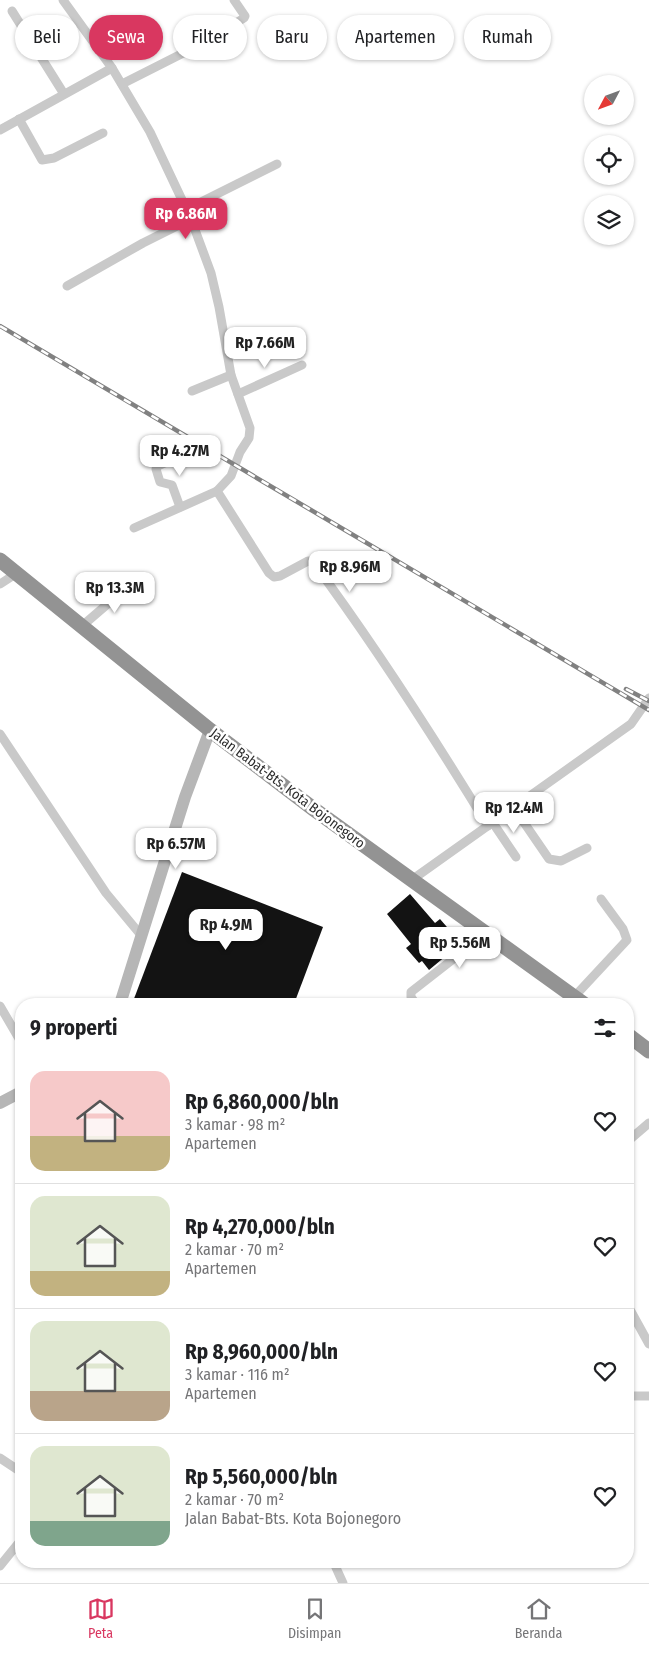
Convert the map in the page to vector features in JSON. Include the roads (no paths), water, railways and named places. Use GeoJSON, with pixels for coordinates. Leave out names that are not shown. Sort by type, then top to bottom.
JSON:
{"type":"FeatureCollection","features":[{"type":"Feature","properties":{"kind":"highway","name":"Jalan Babat-Bts. Kota Bojonegoro"},"geometry":{"type":"LineString","coordinates":[[0,560],[210,730],[315,810],[576,998]]}},
{"type":"Feature","properties":{"kind":"highway"},"geometry":{"type":"LineString","coordinates":[[634,1040],[649,1051]]}},
{"type":"Feature","properties":{"kind":"street"},"geometry":{"type":"LineString","coordinates":[[63,0],[122,84],[150,132],[187,209],[210,273],[219,307],[231,375],[250,433],[231,476],[217,491],[134,528]]}},
{"type":"Feature","properties":{"kind":"street"},"geometry":{"type":"LineString","coordinates":[[122,84],[205,42],[244,18],[245,16],[234,0]]}},
{"type":"Feature","properties":{"kind":"street"},"geometry":{"type":"LineString","coordinates":[[12,11],[64,94]]}},
{"type":"Feature","properties":{"kind":"street"},"geometry":{"type":"LineString","coordinates":[[0,130],[112,68]]}},
{"type":"Feature","properties":{"kind":"street"},"geometry":{"type":"LineString","coordinates":[[19,120],[39,158],[42,160],[54,158],[103,133]]}},
{"type":"Feature","properties":{"kind":"street"},"geometry":{"type":"LineString","coordinates":[[187,209],[277,164]]}},
{"type":"Feature","properties":{"kind":"street"},"geometry":{"type":"LineString","coordinates":[[67,286],[143,243],[191,219]]}},
{"type":"Feature","properties":{"kind":"street"},"geometry":{"type":"LineString","coordinates":[[238,394],[302,365]]}},
{"type":"Feature","properties":{"kind":"street"},"geometry":{"type":"LineString","coordinates":[[192,391],[231,375]]}},
{"type":"Feature","properties":{"kind":"street"},"geometry":{"type":"LineString","coordinates":[[180,506],[172,485],[160,482],[156,469],[158,466],[185,454]]}},
{"type":"Feature","properties":{"kind":"street"},"geometry":{"type":"LineString","coordinates":[[217,491],[269,573],[274,577],[280,576],[308,561],[312,562],[424,723],[490,825],[516,857]]}},
{"type":"Feature","properties":{"kind":"street"},"geometry":{"type":"LineString","coordinates":[[0,584],[17,574]]}},
{"type":"Feature","properties":{"kind":"street"},"geometry":{"type":"LineString","coordinates":[[82,626],[132,583]]}},
{"type":"Feature","properties":{"kind":"street"},"geometry":{"type":"LineString","coordinates":[[413,879],[631,724],[649,698]]}},
{"type":"Feature","properties":{"kind":"street"},"geometry":{"type":"LineString","coordinates":[[122,998],[140,934],[185,797],[210,730]]}},
{"type":"Feature","properties":{"kind":"street"},"geometry":{"type":"LineString","coordinates":[[0,734],[106,893],[140,934]]}},
{"type":"Feature","properties":{"kind":"street"},"geometry":{"type":"LineString","coordinates":[[514,808],[549,859],[561,861],[587,848]]}},
{"type":"Feature","properties":{"kind":"street"},"geometry":{"type":"LineString","coordinates":[[581,998],[627,940],[623,928],[601,899]]}},
{"type":"Feature","properties":{"kind":"street"},"geometry":{"type":"LineString","coordinates":[[412,998],[411,992],[452,960],[483,930]]}},
{"type":"Feature","properties":{"kind":"street"},"geometry":{"type":"LineString","coordinates":[[0,1006],[15,1032]]}},
{"type":"Feature","properties":{"kind":"street"},"geometry":{"type":"LineString","coordinates":[[0,1103],[15,1095]]}},
{"type":"Feature","properties":{"kind":"street"},"geometry":{"type":"LineString","coordinates":[[634,1136],[649,1123]]}},
{"type":"Feature","properties":{"kind":"street"},"geometry":{"type":"LineString","coordinates":[[634,1317],[649,1344]]}},
{"type":"Feature","properties":{"kind":"street"},"geometry":{"type":"LineString","coordinates":[[634,1396],[649,1396]]}},
{"type":"Feature","properties":{"kind":"street"},"geometry":{"type":"LineString","coordinates":[[0,1458],[15,1468]]}},
{"type":"Feature","properties":{"kind":"street"},"geometry":{"type":"LineString","coordinates":[[0,1566],[15,1547]]}},
{"type":"Feature","properties":{"kind":"street"},"geometry":{"type":"LineString","coordinates":[[336,1568],[343,1583]]}},
{"type":"Feature","properties":{"kind":"railway"},"geometry":{"type":"LineString","coordinates":[[0,326],[649,710]]}},
{"type":"Feature","properties":{"kind":"railway"},"geometry":{"type":"LineString","coordinates":[[626,689],[649,701]]}}]}
